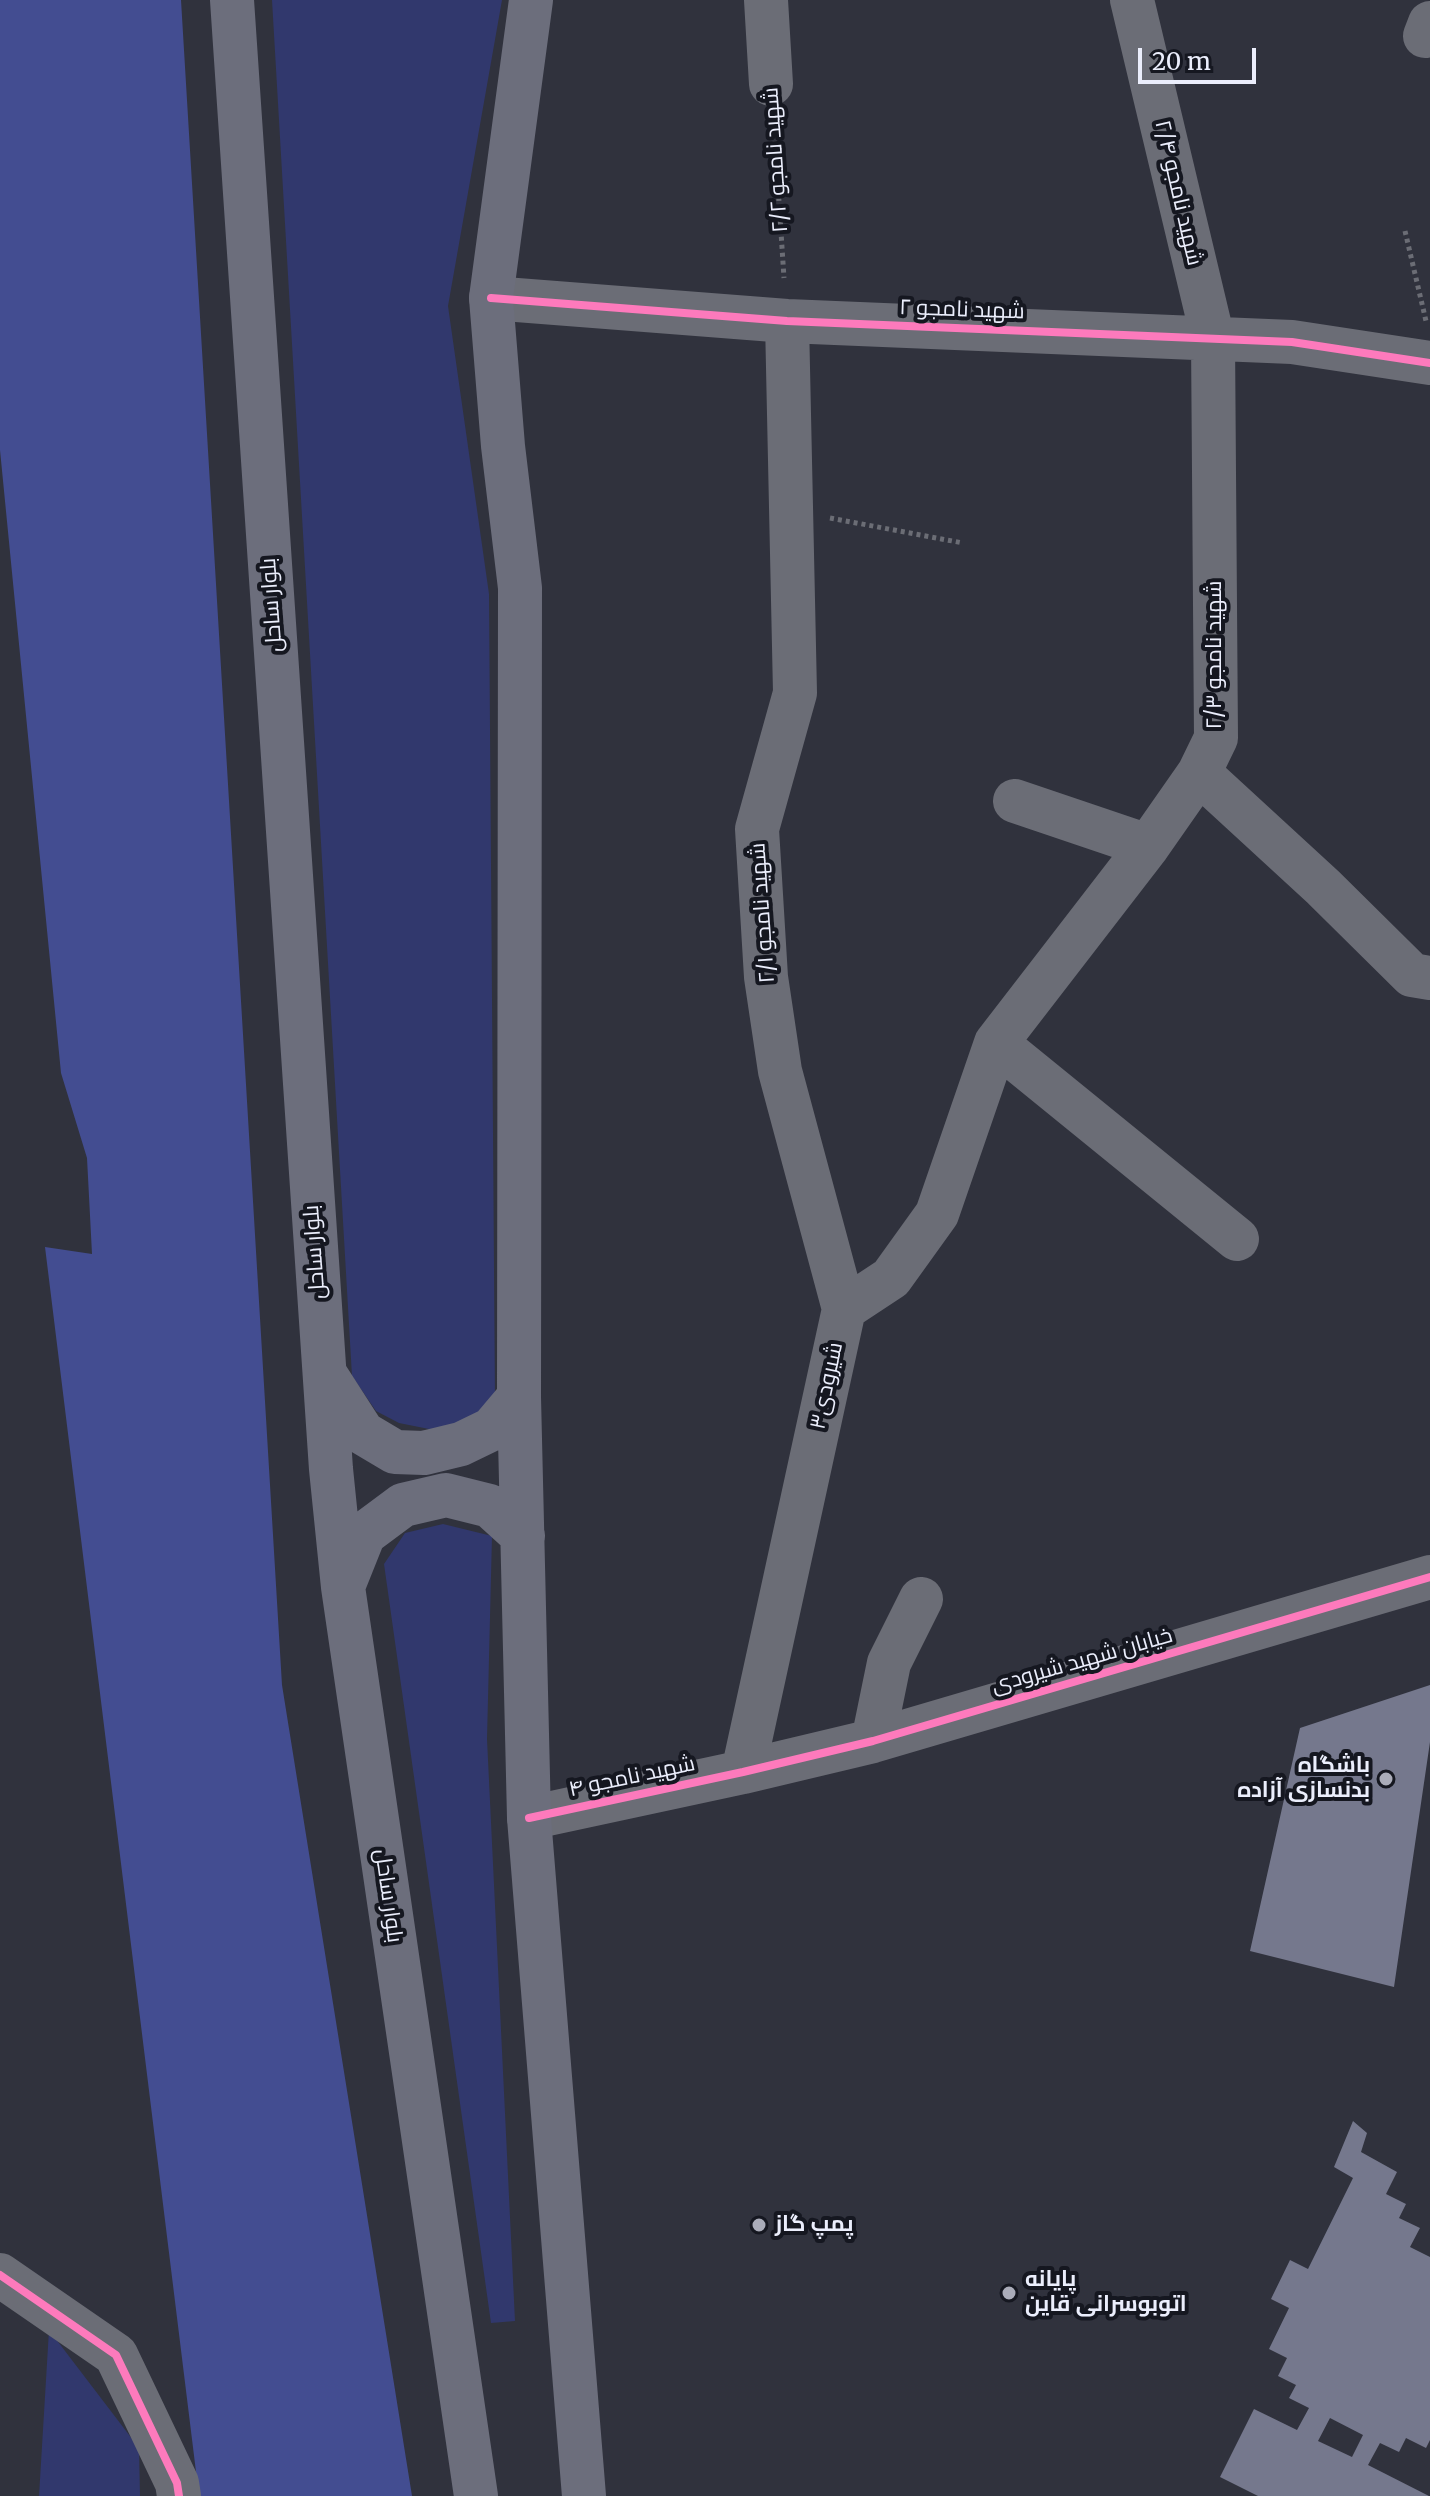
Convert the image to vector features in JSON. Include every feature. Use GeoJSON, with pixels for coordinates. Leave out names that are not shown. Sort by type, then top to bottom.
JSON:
{"type":"FeatureCollection","features":[{"type":"Feature","properties":{"kind":"main road","name":"بلوار ساحل"},"geometry":{"type":"LineString","coordinates":[[232,0],[323,1372],[343,1587],[476,2496]]}},
{"type":"Feature","properties":{"kind":"main road"},"geometry":{"type":"LineString","coordinates":[[531,0],[491,298],[503,446],[520,588],[519,1397],[529,1818],[584,2496]]}},
{"type":"Feature","properties":{"kind":"main road"},"geometry":{"type":"LineString","coordinates":[[323,1372],[363,1433],[395,1452],[424,1453],[461,1444],[492,1429],[519,1397]]}},
{"type":"Feature","properties":{"kind":"main road"},"geometry":{"type":"LineString","coordinates":[[343,1587],[364,1534],[403,1505],[446,1495],[490,1506],[523,1536]]}},
{"type":"Feature","properties":{"kind":"street","name":"شهید نامجو ۲/۲"},"geometry":{"type":"LineString","coordinates":[[766,0],[771,84]]}},
{"type":"Feature","properties":{"kind":"street","name":"شهید نامجو ۲/۴"},"geometry":{"type":"LineString","coordinates":[[1132,0],[1213,339]]}},
{"type":"Feature","properties":{"kind":"street","name":"شهید نامجو ۲"},"geometry":{"type":"LineString","coordinates":[[491,298],[787,321],[1292,342],[1428,343]]}},
{"type":"Feature","properties":{"kind":"street","name":"شهید نامجو ۲/۱"},"geometry":{"type":"LineString","coordinates":[[787,321],[795,693],[757,829],[766,977],[780,1071],[844,1309]]}},
{"type":"Feature","properties":{"kind":"street","name":"شهید نامجو ۲/۳"},"geometry":{"type":"LineString","coordinates":[[996,1043],[1148,846],[1199,773],[1216,738],[1213,339]]}},
{"type":"Feature","properties":{"kind":"street"},"geometry":{"type":"LineString","coordinates":[[1199,773],[1323,887],[1412,975],[1430,978]]}},
{"type":"Feature","properties":{"kind":"street"},"geometry":{"type":"LineString","coordinates":[[1015,801],[1148,846]]}},
{"type":"Feature","properties":{"kind":"street"},"geometry":{"type":"LineString","coordinates":[[844,1309],[891,1278],[937,1214],[996,1043],[1237,1239]]}},
{"type":"Feature","properties":{"kind":"street","name":"شیرودی۳"},"geometry":{"type":"LineString","coordinates":[[743,1772],[844,1309]]}},
{"type":"Feature","properties":{"kind":"street","name":"خیابان شهید شیرودی"},"geometry":{"type":"LineString","coordinates":[[743,1772],[873,1741],[1430,1577]]}},
{"type":"Feature","properties":{"kind":"street"},"geometry":{"type":"LineString","coordinates":[[873,1741],[889,1663],[921,1599]]}},
{"type":"Feature","properties":{"kind":"street","name":"شهید نامجو ۴"},"geometry":{"type":"LineString","coordinates":[[529,1818],[743,1772]]}},
{"type":"Feature","properties":{"kind":"street"},"geometry":{"type":"LineString","coordinates":[[0,2275],[116,2355],[177,2483],[179,2496]]}},
{"type":"Feature","properties":{"kind":"path"},"geometry":{"type":"LineString","coordinates":[[1405,231],[1428,343]]}},
{"type":"Feature","properties":{"kind":"path"},"geometry":{"type":"LineString","coordinates":[[791,511],[963,543]]}},
{"type":"Feature","properties":{"kind":"shaded area"},"geometry":{"type":"Polygon","coordinates":[[[0,0],[181,0],[282,1685],[412,2496],[199,2496],[45,1247],[92,1254],[87,1158],[61,1073],[0,450],[0,0]]]}},
{"type":"Feature","properties":{"kind":"shaded area"},"geometry":{"type":"Polygon","coordinates":[[[272,0],[502,0],[448,306],[489,594],[495,1403],[471,1422],[434,1430],[399,1423],[376,1411],[352,1376],[272,0]]]}},
{"type":"Feature","properties":{"kind":"shaded area"},"geometry":{"type":"Polygon","coordinates":[[[443,1524],[492,1536],[487,1739],[515,2321],[491,2323],[384,1564],[405,1533],[443,1524]]]}},
{"type":"Feature","properties":{"kind":"shaded area"},"geometry":{"type":"Polygon","coordinates":[[[49,2330],[139,2448],[140,2496],[39,2496],[49,2330]]]}},
{"type":"Feature","properties":{"kind":"building"},"geometry":{"type":"Polygon","coordinates":[[[1430,1685],[1430,1742],[1394,1987],[1250,1951],[1300,1728],[1430,1685]]]}},
{"type":"Feature","properties":{"kind":"building"},"geometry":{"type":"Polygon","coordinates":[[[1353,2121],[1367,2133],[1361,2152],[1397,2172],[1386,2194],[1406,2204],[1399,2218],[1420,2228],[1410,2247],[1430,2257],[1430,2440],[1426,2448],[1406,2438],[1399,2452],[1380,2443],[1368,2465],[1429,2496],[1258,2496],[1220,2477],[1254,2409],[1297,2430],[1309,2408],[1289,2398],[1296,2385],[1278,2376],[1287,2358],[1269,2349],[1289,2308],[1271,2299],[1290,2260],[1308,2269],[1353,2178],[1334,2167],[1353,2121]],[[1330,2418],[1318,2441],[1352,2457],[1363,2435],[1330,2418]]]}},
{"type":"Feature","properties":{"kind":"cycle path"},"geometry":{"type":"LineString","coordinates":[[491,298],[787,321],[1292,342],[1430,363]]}},
{"type":"Feature","properties":{"kind":"cycle path"},"geometry":{"type":"LineString","coordinates":[[529,1818],[873,1741],[1430,1577]]}},
{"type":"Feature","properties":{"kind":"cycle path"},"geometry":{"type":"LineString","coordinates":[[0,2275],[116,2355],[177,2483],[179,2496]]}},
{"type":"Feature","properties":{"kind":"place","name":"باشگاه بدنسازی آزاده"},"geometry":{"type":"Point","coordinates":[1386,1779]}},
{"type":"Feature","properties":{"kind":"place","name":"پمپ گاز"},"geometry":{"type":"Point","coordinates":[759,2225]}},
{"type":"Feature","properties":{"kind":"place","name":"پایانه اتوبوسرانی قاین"},"geometry":{"type":"Point","coordinates":[1009,2293]}}]}
